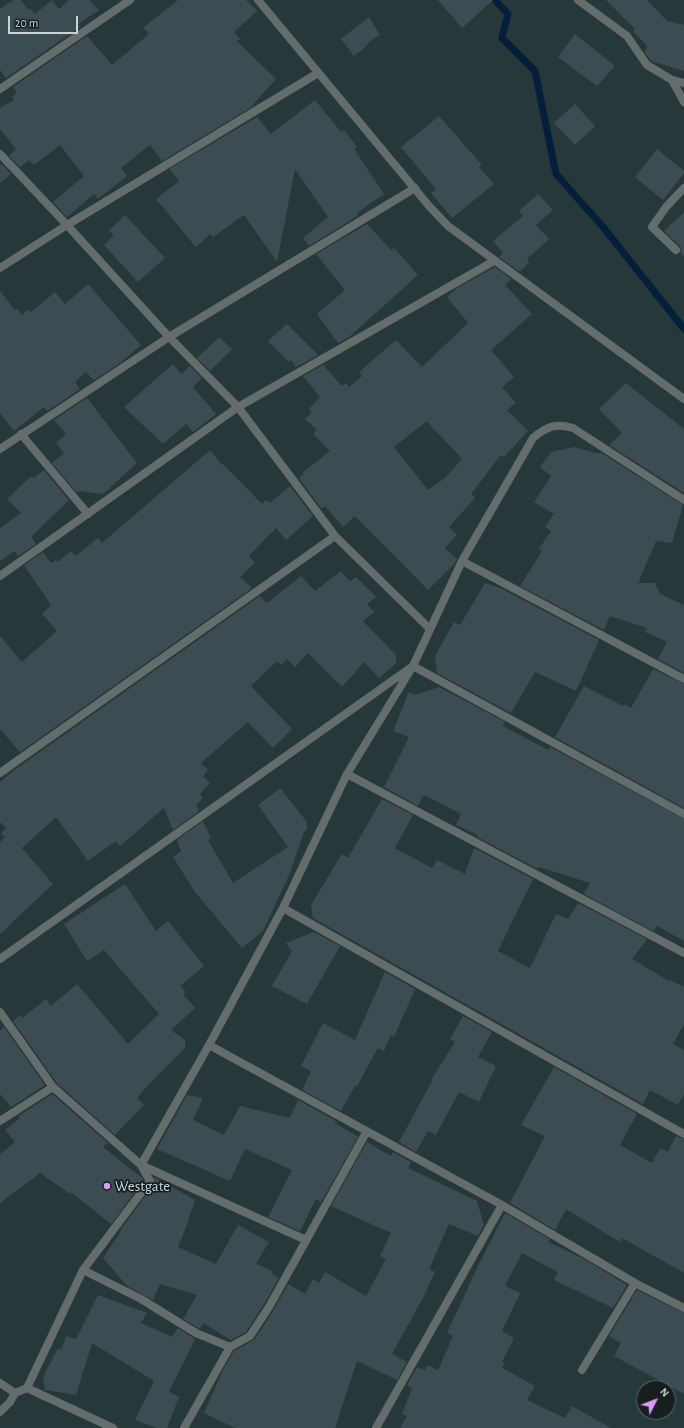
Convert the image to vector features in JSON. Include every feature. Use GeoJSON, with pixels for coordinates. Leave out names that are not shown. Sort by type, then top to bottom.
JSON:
{"type":"FeatureCollection","features":[{"type":"Feature","properties":{"kind":"street"},"geometry":{"type":"LineString","coordinates":[[0,89],[130,0]]}},
{"type":"Feature","properties":{"kind":"street"},"geometry":{"type":"LineString","coordinates":[[258,0],[414,188],[448,226],[684,399]]}},
{"type":"Feature","properties":{"kind":"street"},"geometry":{"type":"LineString","coordinates":[[578,0],[627,36],[647,65],[672,80],[684,83]]}},
{"type":"Feature","properties":{"kind":"street"},"geometry":{"type":"LineString","coordinates":[[0,268],[67,225],[318,73]]}},
{"type":"Feature","properties":{"kind":"street"},"geometry":{"type":"LineString","coordinates":[[672,80],[684,102]]}},
{"type":"Feature","properties":{"kind":"street"},"geometry":{"type":"LineString","coordinates":[[0,154],[169,337],[238,407],[335,536],[430,629]]}},
{"type":"Feature","properties":{"kind":"street"},"geometry":{"type":"LineString","coordinates":[[0,449],[169,337],[414,188]]}},
{"type":"Feature","properties":{"kind":"street"},"geometry":{"type":"LineString","coordinates":[[676,250],[652,226],[666,207],[684,188]]}},
{"type":"Feature","properties":{"kind":"street"},"geometry":{"type":"LineString","coordinates":[[0,576],[238,407],[494,261]]}},
{"type":"Feature","properties":{"kind":"street"},"geometry":{"type":"LineString","coordinates":[[141,1165],[284,908],[347,774],[413,666],[462,561],[533,438],[541,431],[551,427],[561,425],[573,428],[684,500]]}},
{"type":"Feature","properties":{"kind":"street"},"geometry":{"type":"LineString","coordinates":[[22,434],[88,514]]}},
{"type":"Feature","properties":{"kind":"street"},"geometry":{"type":"LineString","coordinates":[[0,773],[335,536]]}},
{"type":"Feature","properties":{"kind":"street"},"geometry":{"type":"LineString","coordinates":[[462,561],[684,679]]}},
{"type":"Feature","properties":{"kind":"street"},"geometry":{"type":"LineString","coordinates":[[413,666],[684,814]]}},
{"type":"Feature","properties":{"kind":"street"},"geometry":{"type":"LineString","coordinates":[[0,959],[413,666]]}},
{"type":"Feature","properties":{"kind":"street"},"geometry":{"type":"LineString","coordinates":[[347,774],[684,953]]}},
{"type":"Feature","properties":{"kind":"street"},"geometry":{"type":"LineString","coordinates":[[284,908],[684,1134]]}},
{"type":"Feature","properties":{"kind":"street"},"geometry":{"type":"LineString","coordinates":[[0,1012],[53,1087],[141,1165],[306,1240]]}},
{"type":"Feature","properties":{"kind":"street"},"geometry":{"type":"LineString","coordinates":[[209,1045],[502,1205],[635,1283],[684,1308]]}},
{"type":"Feature","properties":{"kind":"street"},"geometry":{"type":"LineString","coordinates":[[0,1121],[53,1087]]}},
{"type":"Feature","properties":{"kind":"street"},"geometry":{"type":"LineString","coordinates":[[184,1428],[230,1347],[250,1336],[269,1306],[367,1131]]}},
{"type":"Feature","properties":{"kind":"street"},"geometry":{"type":"LineString","coordinates":[[0,1412],[10,1402],[15,1393],[27,1388],[83,1270],[150,1180],[141,1165]]}},
{"type":"Feature","properties":{"kind":"street"},"geometry":{"type":"LineString","coordinates":[[376,1428],[502,1205]]}},
{"type":"Feature","properties":{"kind":"street"},"geometry":{"type":"LineString","coordinates":[[83,1270],[141,1299],[196,1333],[230,1347]]}},
{"type":"Feature","properties":{"kind":"street"},"geometry":{"type":"LineString","coordinates":[[582,1370],[635,1283]]}},
{"type":"Feature","properties":{"kind":"street"},"geometry":{"type":"LineString","coordinates":[[0,1383],[15,1393]]}},
{"type":"Feature","properties":{"kind":"street"},"geometry":{"type":"LineString","coordinates":[[27,1388],[113,1428]]}},
{"type":"Feature","properties":{"kind":"building"},"geometry":{"type":"Polygon","coordinates":[[[14,0],[21,0],[28,10],[30,8],[35,14],[52,0],[59,9],[69,0],[89,0],[99,10],[78,24],[80,27],[6,78],[0,70],[0,9],[14,0]]]}},
{"type":"Feature","properties":{"kind":"building"},"geometry":{"type":"Polygon","coordinates":[[[178,0],[246,0],[257,11],[234,32],[240,39],[237,41],[276,79],[250,108],[162,161],[150,145],[121,168],[127,176],[98,199],[94,194],[67,217],[53,202],[84,176],[60,145],[34,165],[29,160],[20,167],[9,156],[16,149],[0,129],[0,108],[14,100],[12,97],[17,92],[13,87],[87,36],[112,65],[149,34],[143,28],[178,0]]]}},
{"type":"Feature","properties":{"kind":"building"},"geometry":{"type":"Polygon","coordinates":[[[438,0],[493,0],[462,28],[438,0]]]}},
{"type":"Feature","properties":{"kind":"building"},"geometry":{"type":"Polygon","coordinates":[[[606,0],[647,0],[667,21],[684,25],[684,71],[651,61],[645,53],[647,46],[633,31],[635,29],[606,0]]]}},
{"type":"Feature","properties":{"kind":"building"},"geometry":{"type":"Polygon","coordinates":[[[369,17],[380,35],[367,43],[368,45],[354,56],[341,39],[369,17]]]}},
{"type":"Feature","properties":{"kind":"building"},"geometry":{"type":"Polygon","coordinates":[[[575,34],[615,66],[597,86],[558,57],[575,34]]]}},
{"type":"Feature","properties":{"kind":"building"},"geometry":{"type":"Polygon","coordinates":[[[315,100],[341,132],[344,130],[357,147],[354,149],[384,194],[357,213],[359,215],[309,246],[303,238],[328,217],[295,169],[277,262],[244,215],[213,237],[210,234],[196,247],[156,199],[179,181],[169,169],[257,117],[271,134],[315,100]]]}},
{"type":"Feature","properties":{"kind":"building"},"geometry":{"type":"Polygon","coordinates":[[[575,104],[595,126],[575,145],[554,123],[575,104]]]}},
{"type":"Feature","properties":{"kind":"building"},"geometry":{"type":"Polygon","coordinates":[[[439,116],[482,165],[479,167],[494,184],[452,218],[431,193],[436,189],[401,147],[439,116]]]}},
{"type":"Feature","properties":{"kind":"building"},"geometry":{"type":"Polygon","coordinates":[[[657,149],[684,171],[663,200],[635,177],[657,149]]]}},
{"type":"Feature","properties":{"kind":"building"},"geometry":{"type":"Polygon","coordinates":[[[2,164],[11,174],[0,183],[0,165],[2,164]]]}},
{"type":"Feature","properties":{"kind":"building"},"geometry":{"type":"Polygon","coordinates":[[[538,194],[553,210],[536,225],[549,239],[527,259],[529,262],[520,272],[499,257],[503,253],[493,241],[523,216],[519,211],[538,194]]]}},
{"type":"Feature","properties":{"kind":"building"},"geometry":{"type":"Polygon","coordinates":[[[684,212],[684,256],[681,253],[680,246],[664,231],[684,212]]]}},
{"type":"Feature","properties":{"kind":"building"},"geometry":{"type":"Polygon","coordinates":[[[125,215],[165,258],[138,282],[104,245],[114,235],[109,230],[125,215]]]}},
{"type":"Feature","properties":{"kind":"building"},"geometry":{"type":"Polygon","coordinates":[[[367,224],[391,250],[394,248],[418,275],[349,337],[338,343],[317,314],[345,290],[316,254],[367,224]]]}},
{"type":"Feature","properties":{"kind":"building"},"geometry":{"type":"Polygon","coordinates":[[[495,267],[511,279],[505,285],[532,314],[491,350],[514,377],[502,387],[516,403],[507,410],[528,431],[504,457],[501,455],[471,494],[475,498],[449,527],[457,535],[445,548],[457,559],[455,563],[428,590],[355,516],[343,527],[325,506],[322,509],[299,478],[304,474],[302,473],[330,451],[313,434],[317,430],[305,419],[312,412],[309,409],[320,397],[303,376],[323,365],[342,386],[346,383],[349,387],[362,376],[359,372],[396,340],[422,367],[468,323],[447,297],[457,288],[495,267]],[[427,421],[394,447],[428,490],[445,478],[462,459],[427,421]]]}},
{"type":"Feature","properties":{"kind":"building"},"geometry":{"type":"Polygon","coordinates":[[[88,284],[141,345],[120,363],[94,380],[86,372],[75,382],[80,389],[47,411],[44,407],[14,431],[0,413],[0,291],[15,310],[17,309],[22,315],[28,310],[31,312],[55,292],[65,304],[88,284]]]}},
{"type":"Feature","properties":{"kind":"building"},"geometry":{"type":"Polygon","coordinates":[[[287,324],[318,355],[296,367],[291,360],[289,362],[268,341],[287,324]]]}},
{"type":"Feature","properties":{"kind":"building"},"geometry":{"type":"Polygon","coordinates":[[[219,337],[232,349],[210,371],[197,358],[219,337]]]}},
{"type":"Feature","properties":{"kind":"building"},"geometry":{"type":"Polygon","coordinates":[[[173,364],[181,374],[190,366],[202,378],[193,387],[216,414],[193,432],[186,424],[163,444],[124,407],[173,364]]]}},
{"type":"Feature","properties":{"kind":"building"},"geometry":{"type":"Polygon","coordinates":[[[626,383],[684,429],[684,493],[609,445],[622,433],[599,409],[626,383]]]}},
{"type":"Feature","properties":{"kind":"building"},"geometry":{"type":"Polygon","coordinates":[[[87,398],[137,463],[103,494],[79,491],[77,493],[52,463],[64,453],[56,443],[66,434],[54,420],[87,398]]]}},
{"type":"Feature","properties":{"kind":"building"},"geometry":{"type":"Polygon","coordinates":[[[574,447],[599,454],[600,452],[683,505],[672,543],[656,541],[638,583],[655,583],[660,594],[684,605],[684,673],[658,659],[667,642],[645,632],[647,628],[610,616],[604,630],[520,586],[542,551],[539,549],[551,531],[545,527],[554,514],[534,502],[551,476],[540,467],[551,452],[574,447]]]}},
{"type":"Feature","properties":{"kind":"building"},"geometry":{"type":"Polygon","coordinates":[[[210,450],[222,465],[223,464],[262,504],[266,500],[270,503],[290,486],[313,516],[286,540],[276,528],[249,556],[255,563],[240,577],[252,588],[20,752],[0,729],[0,636],[22,662],[57,631],[42,614],[51,605],[24,565],[43,552],[51,563],[56,560],[58,562],[71,551],[75,556],[98,538],[102,543],[210,450]]]}},
{"type":"Feature","properties":{"kind":"building"},"geometry":{"type":"Polygon","coordinates":[[[44,470],[69,500],[31,537],[36,544],[18,556],[15,551],[0,561],[0,528],[21,513],[7,499],[31,476],[34,478],[44,470]]]}},
{"type":"Feature","properties":{"kind":"building"},"geometry":{"type":"Polygon","coordinates":[[[341,571],[350,581],[356,577],[376,597],[367,604],[374,612],[363,621],[396,655],[396,663],[379,678],[364,662],[342,687],[308,653],[295,667],[287,659],[281,665],[277,661],[251,686],[292,729],[273,748],[248,722],[201,763],[208,770],[203,776],[210,783],[200,794],[203,798],[196,805],[199,811],[173,830],[164,808],[120,846],[116,841],[88,861],[56,817],[22,848],[53,884],[0,934],[0,842],[5,837],[1,834],[6,828],[0,822],[0,782],[13,771],[260,596],[267,603],[301,576],[315,591],[341,571]]]}},
{"type":"Feature","properties":{"kind":"building"},"geometry":{"type":"Polygon","coordinates":[[[485,583],[502,589],[599,640],[576,691],[535,672],[511,713],[437,673],[435,656],[454,622],[460,625],[485,583]]]}},
{"type":"Feature","properties":{"kind":"building"},"geometry":{"type":"Polygon","coordinates":[[[653,669],[684,684],[684,808],[555,737],[584,686],[623,706],[624,704],[631,708],[653,669]]]}},
{"type":"Feature","properties":{"kind":"building"},"geometry":{"type":"Polygon","coordinates":[[[439,687],[505,722],[503,726],[548,750],[550,747],[684,819],[684,941],[657,926],[653,931],[584,894],[590,883],[539,867],[538,869],[477,837],[478,835],[456,825],[461,814],[424,795],[418,806],[384,787],[409,737],[393,731],[409,692],[415,695],[439,687]]]}},
{"type":"Feature","properties":{"kind":"building"},"geometry":{"type":"Polygon","coordinates":[[[280,788],[307,822],[307,829],[304,832],[289,875],[263,931],[242,948],[195,892],[173,857],[181,851],[177,840],[203,821],[211,838],[208,840],[233,883],[288,847],[258,805],[280,788]]]}},
{"type":"Feature","properties":{"kind":"building"},"geometry":{"type":"Polygon","coordinates":[[[382,799],[413,815],[395,848],[432,868],[437,860],[465,874],[474,848],[533,879],[498,951],[530,968],[556,914],[568,919],[578,903],[647,939],[632,959],[669,981],[670,980],[684,987],[684,1024],[673,1044],[684,1050],[684,1094],[678,1105],[650,1090],[643,1104],[313,918],[311,905],[342,854],[348,858],[382,799]]]}},
{"type":"Feature","properties":{"kind":"building"},"geometry":{"type":"Polygon","coordinates":[[[125,884],[156,931],[168,921],[204,966],[180,986],[186,992],[183,994],[195,1008],[171,1030],[185,1040],[185,1048],[137,1098],[144,1105],[115,1135],[57,1083],[13,1021],[20,1015],[22,1018],[46,999],[51,1006],[77,984],[128,1044],[159,1014],[104,950],[87,961],[64,924],[125,884]]]}},
{"type":"Feature","properties":{"kind":"building"},"geometry":{"type":"Polygon","coordinates":[[[314,932],[340,946],[307,1004],[272,986],[292,951],[286,943],[314,932]]]}},
{"type":"Feature","properties":{"kind":"building"},"geometry":{"type":"Polygon","coordinates":[[[385,972],[415,989],[394,1037],[391,1035],[384,1051],[378,1048],[341,1111],[302,1090],[311,1071],[301,1066],[323,1023],[355,1040],[385,972]]]}},
{"type":"Feature","properties":{"kind":"building"},"geometry":{"type":"Polygon","coordinates":[[[463,1016],[492,1032],[478,1057],[496,1066],[479,1102],[459,1092],[436,1135],[428,1131],[416,1152],[399,1142],[432,1081],[431,1080],[455,1042],[450,1039],[463,1016]]]}},
{"type":"Feature","properties":{"kind":"building"},"geometry":{"type":"Polygon","coordinates":[[[4,1027],[45,1085],[11,1107],[0,1094],[0,1030],[4,1027]]]}},
{"type":"Feature","properties":{"kind":"building"},"geometry":{"type":"Polygon","coordinates":[[[554,1067],[637,1114],[620,1145],[652,1163],[660,1148],[668,1152],[676,1136],[684,1139],[684,1273],[622,1238],[620,1242],[566,1209],[555,1230],[510,1203],[545,1136],[521,1125],[554,1067]]]}},
{"type":"Feature","properties":{"kind":"building"},"geometry":{"type":"Polygon","coordinates":[[[52,1094],[108,1143],[103,1147],[142,1178],[143,1181],[111,1224],[71,1192],[70,1194],[40,1173],[0,1203],[0,1154],[15,1142],[5,1130],[20,1118],[19,1116],[52,1094]]]}},
{"type":"Feature","properties":{"kind":"building"},"geometry":{"type":"Polygon","coordinates":[[[187,1095],[203,1098],[193,1120],[224,1135],[240,1106],[290,1118],[298,1100],[336,1121],[335,1123],[358,1137],[321,1202],[316,1199],[300,1231],[268,1217],[292,1170],[245,1149],[230,1181],[157,1149],[187,1095]]]}},
{"type":"Feature","properties":{"kind":"building"},"geometry":{"type":"Polygon","coordinates":[[[367,1142],[391,1156],[393,1152],[411,1162],[408,1168],[477,1201],[484,1225],[478,1236],[449,1224],[429,1269],[435,1272],[424,1296],[392,1354],[407,1362],[397,1380],[357,1361],[335,1428],[235,1428],[204,1413],[224,1368],[234,1351],[255,1339],[274,1310],[288,1284],[305,1294],[313,1279],[319,1283],[325,1272],[366,1296],[386,1259],[380,1256],[391,1233],[331,1206],[367,1142]]]}},
{"type":"Feature","properties":{"kind":"building"},"geometry":{"type":"Polygon","coordinates":[[[154,1177],[195,1200],[178,1247],[216,1264],[238,1225],[269,1242],[256,1264],[273,1271],[272,1274],[279,1278],[246,1332],[231,1340],[203,1323],[200,1329],[183,1319],[197,1295],[160,1284],[153,1300],[127,1286],[103,1258],[120,1231],[154,1184],[154,1177]]]}},
{"type":"Feature","properties":{"kind":"building"},"geometry":{"type":"Polygon","coordinates":[[[505,1213],[550,1239],[548,1242],[584,1259],[627,1285],[613,1308],[554,1280],[558,1272],[522,1253],[505,1286],[520,1293],[502,1331],[514,1338],[502,1362],[505,1363],[502,1368],[535,1386],[527,1400],[565,1418],[572,1406],[611,1428],[400,1428],[407,1416],[402,1414],[412,1388],[407,1385],[417,1367],[425,1370],[427,1365],[438,1370],[453,1336],[447,1333],[478,1266],[505,1213]]]}},
{"type":"Feature","properties":{"kind":"building"},"geometry":{"type":"Polygon","coordinates":[[[637,1290],[684,1313],[684,1394],[676,1390],[676,1380],[658,1380],[614,1356],[621,1343],[609,1336],[637,1290]]]}},
{"type":"Feature","properties":{"kind":"building"},"geometry":{"type":"Polygon","coordinates":[[[98,1295],[147,1313],[141,1323],[172,1337],[178,1328],[195,1339],[169,1392],[179,1397],[167,1428],[157,1428],[135,1420],[154,1381],[92,1343],[76,1395],[45,1390],[43,1377],[58,1348],[61,1350],[66,1336],[76,1339],[98,1295]]]}},
{"type":"Feature","properties":{"kind":"waterway"},"geometry":{"type":"LineString","coordinates":[[495,0],[508,14],[502,38],[535,71],[556,174],[603,227],[684,329]]}},
{"type":"Feature","properties":{"kind":"place","name":"Westgate"},"geometry":{"type":"Point","coordinates":[107,1186]}}]}
